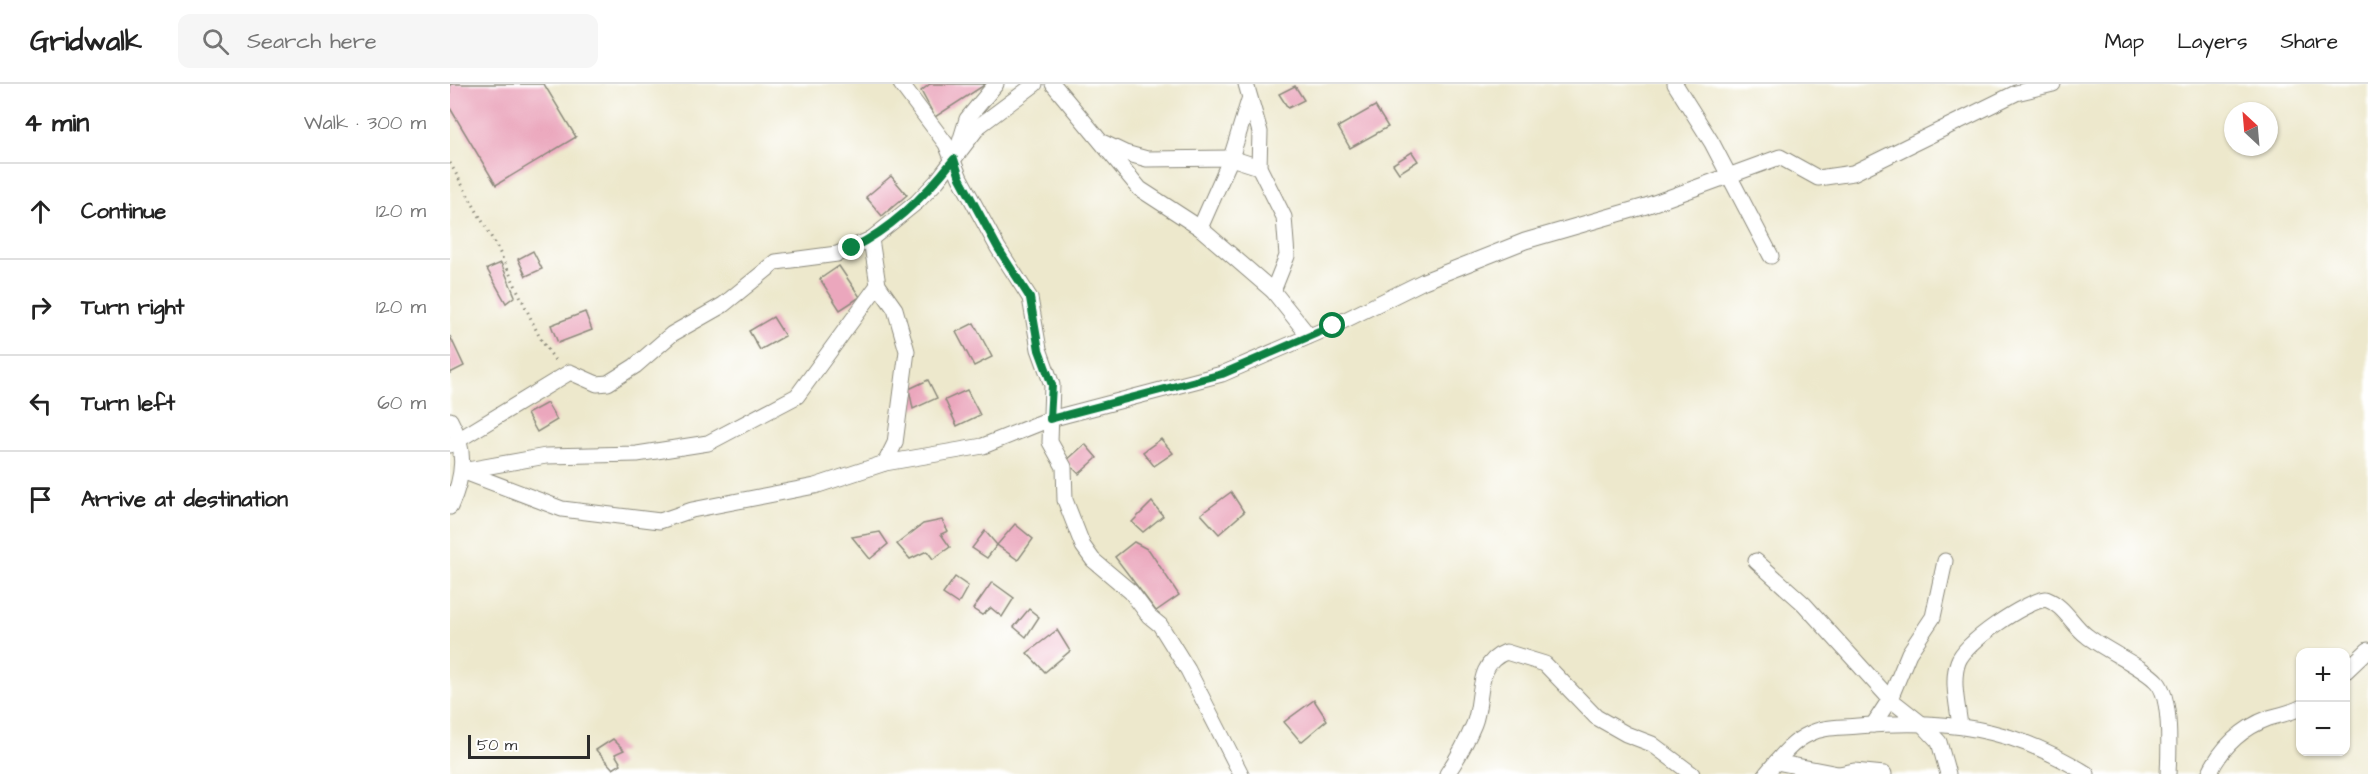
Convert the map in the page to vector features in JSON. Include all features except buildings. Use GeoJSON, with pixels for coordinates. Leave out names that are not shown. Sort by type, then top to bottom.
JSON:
{"type":"FeatureCollection","features":[{"type":"Feature","properties":{"kind":"street"},"geometry":{"type":"LineString","coordinates":[[901,84],[946,144],[960,178],[998,248],[1030,298],[1039,350],[1052,385],[1050,442],[1064,467],[1065,500],[1083,546],[1093,560],[1131,592],[1149,616],[1160,625],[1188,670],[1241,774]]}},
{"type":"Feature","properties":{"kind":"street"},"geometry":{"type":"LineString","coordinates":[[954,159],[967,119],[996,84]]}},
{"type":"Feature","properties":{"kind":"street"},"geometry":{"type":"LineString","coordinates":[[455,441],[570,372],[597,384],[608,383],[629,370],[672,334],[723,304],[776,262],[837,254],[871,239],[917,202],[979,126],[1035,84]]}},
{"type":"Feature","properties":{"kind":"street"},"geometry":{"type":"LineString","coordinates":[[1053,84],[1140,189],[1200,228],[1273,291],[1309,336]]}},
{"type":"Feature","properties":{"kind":"street"},"geometry":{"type":"LineString","coordinates":[[1246,84],[1260,132],[1259,167],[1284,217],[1287,256],[1273,291]]}},
{"type":"Feature","properties":{"kind":"street"},"geometry":{"type":"LineString","coordinates":[[1675,84],[1712,143],[1771,256]]}},
{"type":"Feature","properties":{"kind":"street"},"geometry":{"type":"LineString","coordinates":[[462,471],[562,509],[660,521],[692,510],[815,486],[885,463],[983,446],[1050,419],[1222,374],[1424,282],[1525,241],[1646,206],[1780,157],[1818,178],[1853,173],[2016,93],[2053,84]]}},
{"type":"Feature","properties":{"kind":"street"},"geometry":{"type":"LineString","coordinates":[[1200,228],[1231,158],[1249,100]]}},
{"type":"Feature","properties":{"kind":"street"},"geometry":{"type":"LineString","coordinates":[[1100,140],[1125,153],[1147,159],[1231,158],[1259,167]]}},
{"type":"Feature","properties":{"kind":"street"},"geometry":{"type":"LineString","coordinates":[[871,239],[878,285],[895,309],[907,351],[895,443],[885,463]]}},
{"type":"Feature","properties":{"kind":"street"},"geometry":{"type":"LineString","coordinates":[[462,471],[546,456],[637,454],[708,443],[797,396],[878,285]]}},
{"type":"Feature","properties":{"kind":"street"},"geometry":{"type":"LineString","coordinates":[[450,420],[462,471],[450,507]]}},
{"type":"Feature","properties":{"kind":"street"},"geometry":{"type":"LineString","coordinates":[[1756,561],[1804,604],[1890,699],[1923,725],[1939,742],[1948,774]]}},
{"type":"Feature","properties":{"kind":"street"},"geometry":{"type":"LineString","coordinates":[[1873,725],[1890,699],[1909,653],[1933,616],[1945,561]]}},
{"type":"Feature","properties":{"kind":"street"},"geometry":{"type":"LineString","coordinates":[[1960,726],[1956,674],[1964,651],[1983,635],[2028,605],[2046,599],[2063,609],[2085,634],[2151,677],[2161,687],[2166,709],[2168,774]]}},
{"type":"Feature","properties":{"kind":"street"},"geometry":{"type":"LineString","coordinates":[[2350,667],[2368,650]]}},
{"type":"Feature","properties":{"kind":"street"},"geometry":{"type":"LineString","coordinates":[[1447,774],[1474,724],[1485,669],[1492,660],[1506,652],[1545,664],[1596,717],[1626,734],[1652,744],[1692,774]]}},
{"type":"Feature","properties":{"kind":"street"},"geometry":{"type":"LineString","coordinates":[[2209,774],[2216,759],[2238,736],[2269,718],[2296,710]]}},
{"type":"Feature","properties":{"kind":"street"},"geometry":{"type":"LineString","coordinates":[[1766,774],[1802,737],[1812,732],[1873,725],[1944,725],[1992,730],[2027,742],[2086,774]]}},
{"type":"Feature","properties":{"kind":"street"},"geometry":{"type":"LineString","coordinates":[[1939,742],[1944,725]]}},
{"type":"Feature","properties":{"kind":"street"},"geometry":{"type":"LineString","coordinates":[[1776,762],[1839,774],[1854,771],[1884,774]]}},
{"type":"Feature","properties":{"kind":"path"},"geometry":{"type":"LineString","coordinates":[[450,163],[499,251],[548,353],[570,372]]}},
{"type":"Feature","properties":{"kind":"route"},"geometry":{"type":"LineString","coordinates":[[852,248],[871,239],[917,202],[954,159],[960,178],[998,248],[1030,298],[1035,315],[1039,350],[1052,385],[1050,419],[1222,374],[1333,326]]}}]}
